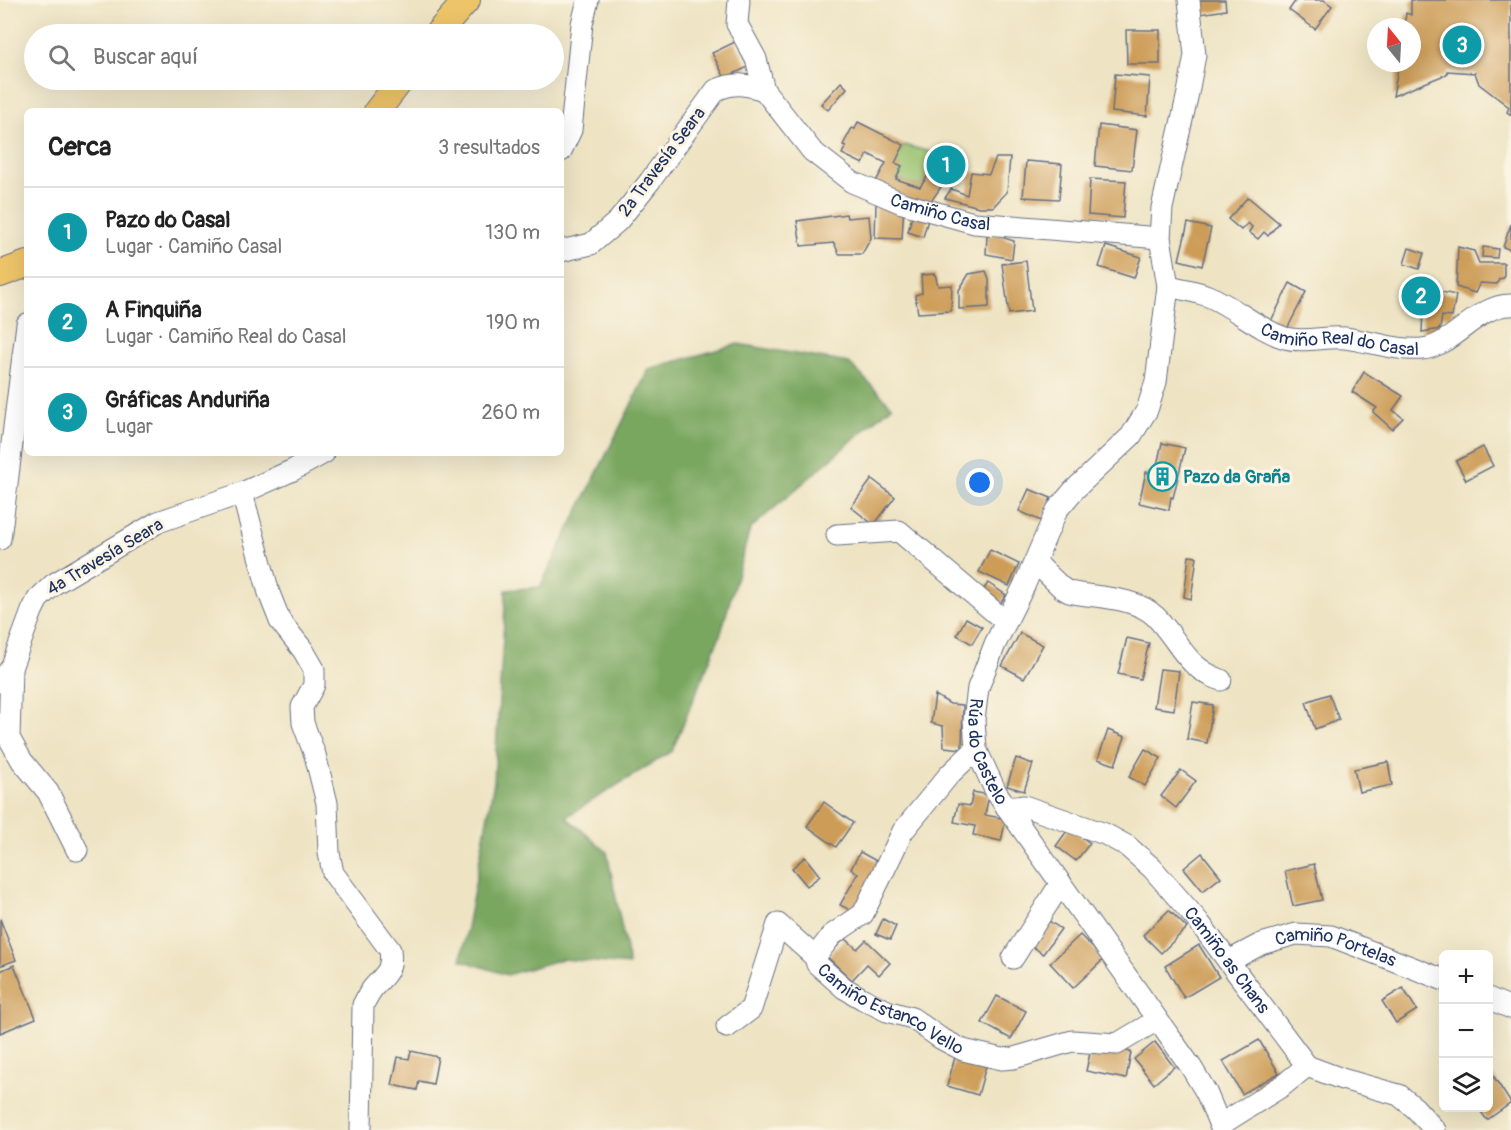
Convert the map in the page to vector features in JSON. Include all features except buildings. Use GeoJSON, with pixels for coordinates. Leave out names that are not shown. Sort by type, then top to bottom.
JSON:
{"type":"FeatureCollection","features":[{"type":"Feature","properties":{"kind":"main road"},"geometry":{"type":"LineString","coordinates":[[446,24],[467,0]]}},
{"type":"Feature","properties":{"kind":"main road"},"geometry":{"type":"LineString","coordinates":[[379,108],[393,90]]}},
{"type":"Feature","properties":{"kind":"main road"},"geometry":{"type":"LineString","coordinates":[[0,256],[24,253]]}},
{"type":"Feature","properties":{"kind":"main road"},"geometry":{"type":"LineString","coordinates":[[0,274],[24,265]]}},
{"type":"Feature","properties":{"kind":"street"},"geometry":{"type":"LineString","coordinates":[[564,145],[571,130],[582,24],[588,0]]}},
{"type":"Feature","properties":{"kind":"street"},"geometry":{"type":"LineString","coordinates":[[739,0],[737,24],[756,59],[764,90]]}},
{"type":"Feature","properties":{"kind":"street","name":"Rúa do Castelo"},"geometry":{"type":"LineString","coordinates":[[1189,0],[1195,55],[1164,197],[1160,238],[1168,286],[1156,382],[1147,410],[1131,436],[1074,490],[1057,510],[1035,562],[995,644],[978,688],[974,720],[976,748],[996,792],[1206,1092],[1221,1128]]}},
{"type":"Feature","properties":{"kind":"street","name":"2ª Travesía Seara"},"geometry":{"type":"LineString","coordinates":[[564,250],[591,244],[618,221],[650,182],[716,90],[730,84],[749,85],[764,90]]}},
{"type":"Feature","properties":{"kind":"street","name":"Camiño Casal"},"geometry":{"type":"LineString","coordinates":[[764,90],[812,151],[852,182],[902,203],[974,222],[1160,238]]}},
{"type":"Feature","properties":{"kind":"street","name":"Camiño Real do Casal"},"geometry":{"type":"LineString","coordinates":[[1168,286],[1208,296],[1284,338],[1302,340],[1343,338],[1405,349],[1424,349],[1441,342],[1483,315],[1505,304],[1511,305]]}},
{"type":"Feature","properties":{"kind":"street"},"geometry":{"type":"LineString","coordinates":[[0,539],[24,348]]}},
{"type":"Feature","properties":{"kind":"street","name":"4ª Travesía Seara"},"geometry":{"type":"LineString","coordinates":[[77,850],[48,792],[22,761],[9,738],[6,675],[38,599],[54,584],[158,522],[242,493],[293,471],[319,456]]}},
{"type":"Feature","properties":{"kind":"street"},"geometry":{"type":"LineString","coordinates":[[242,493],[269,592],[280,621],[303,650],[314,669],[314,685],[302,707],[303,723],[315,755],[327,803],[329,853],[333,873],[390,951],[392,962],[388,971],[363,1005],[361,1130]]}},
{"type":"Feature","properties":{"kind":"street"},"geometry":{"type":"LineString","coordinates":[[837,535],[899,531],[1006,622]]}},
{"type":"Feature","properties":{"kind":"street"},"geometry":{"type":"LineString","coordinates":[[1035,562],[1069,592],[1123,601],[1142,608],[1154,616],[1192,664],[1209,676],[1221,680]]}},
{"type":"Feature","properties":{"kind":"street","name":"Camiño Estanco Vello"},"geometry":{"type":"LineString","coordinates":[[976,748],[949,775],[903,831],[863,914],[832,935],[815,957],[817,963],[844,988],[863,999],[887,1011],[912,1018],[940,1038],[963,1050],[1002,1059],[1014,1058],[1072,1041],[1117,1044],[1157,1020]]}},
{"type":"Feature","properties":{"kind":"street","name":"Camiño as Chans"},"geometry":{"type":"LineString","coordinates":[[1007,808],[1024,806],[1106,834],[1127,846],[1152,868],[1198,921],[1307,1066]]}},
{"type":"Feature","properties":{"kind":"street"},"geometry":{"type":"LineString","coordinates":[[1013,958],[1061,883]]}},
{"type":"Feature","properties":{"kind":"street"},"geometry":{"type":"LineString","coordinates":[[727,1027],[751,1010],[778,924],[815,957]]}},
{"type":"Feature","properties":{"kind":"street","name":"Camiño Portelas"},"geometry":{"type":"LineString","coordinates":[[1229,961],[1261,944],[1296,934],[1331,936],[1439,978]]}},
{"type":"Feature","properties":{"kind":"street"},"geometry":{"type":"LineString","coordinates":[[1493,1000],[1511,1008]]}},
{"type":"Feature","properties":{"kind":"street"},"geometry":{"type":"LineString","coordinates":[[1221,1128],[1307,1066],[1342,1079],[1400,1095],[1435,1130]]}},
{"type":"Feature","properties":{"kind":"green space"},"geometry":{"type":"Polygon","coordinates":[[[904,145],[942,155],[920,187],[896,179],[895,163],[904,145]]]}},
{"type":"Feature","properties":{"kind":"green space"},"geometry":{"type":"Polygon","coordinates":[[[738,344],[849,363],[892,406],[750,529],[721,633],[672,751],[566,817],[607,852],[629,965],[562,959],[507,975],[461,960],[494,782],[506,590],[540,587],[649,369],[738,344]]]}},
{"type":"Feature","properties":{"kind":"place","name":"Gráficas Anduriña"},"geometry":{"type":"Point","coordinates":[1462,45]}},
{"type":"Feature","properties":{"kind":"place","name":"Pazo do Casal"},"geometry":{"type":"Point","coordinates":[946,165]}},
{"type":"Feature","properties":{"kind":"place","name":"A Finquiña"},"geometry":{"type":"Point","coordinates":[1421,296]}},
{"type":"Feature","properties":{"kind":"place","name":"Pazo da Graña"},"geometry":{"type":"Point","coordinates":[1162,477]}}]}
